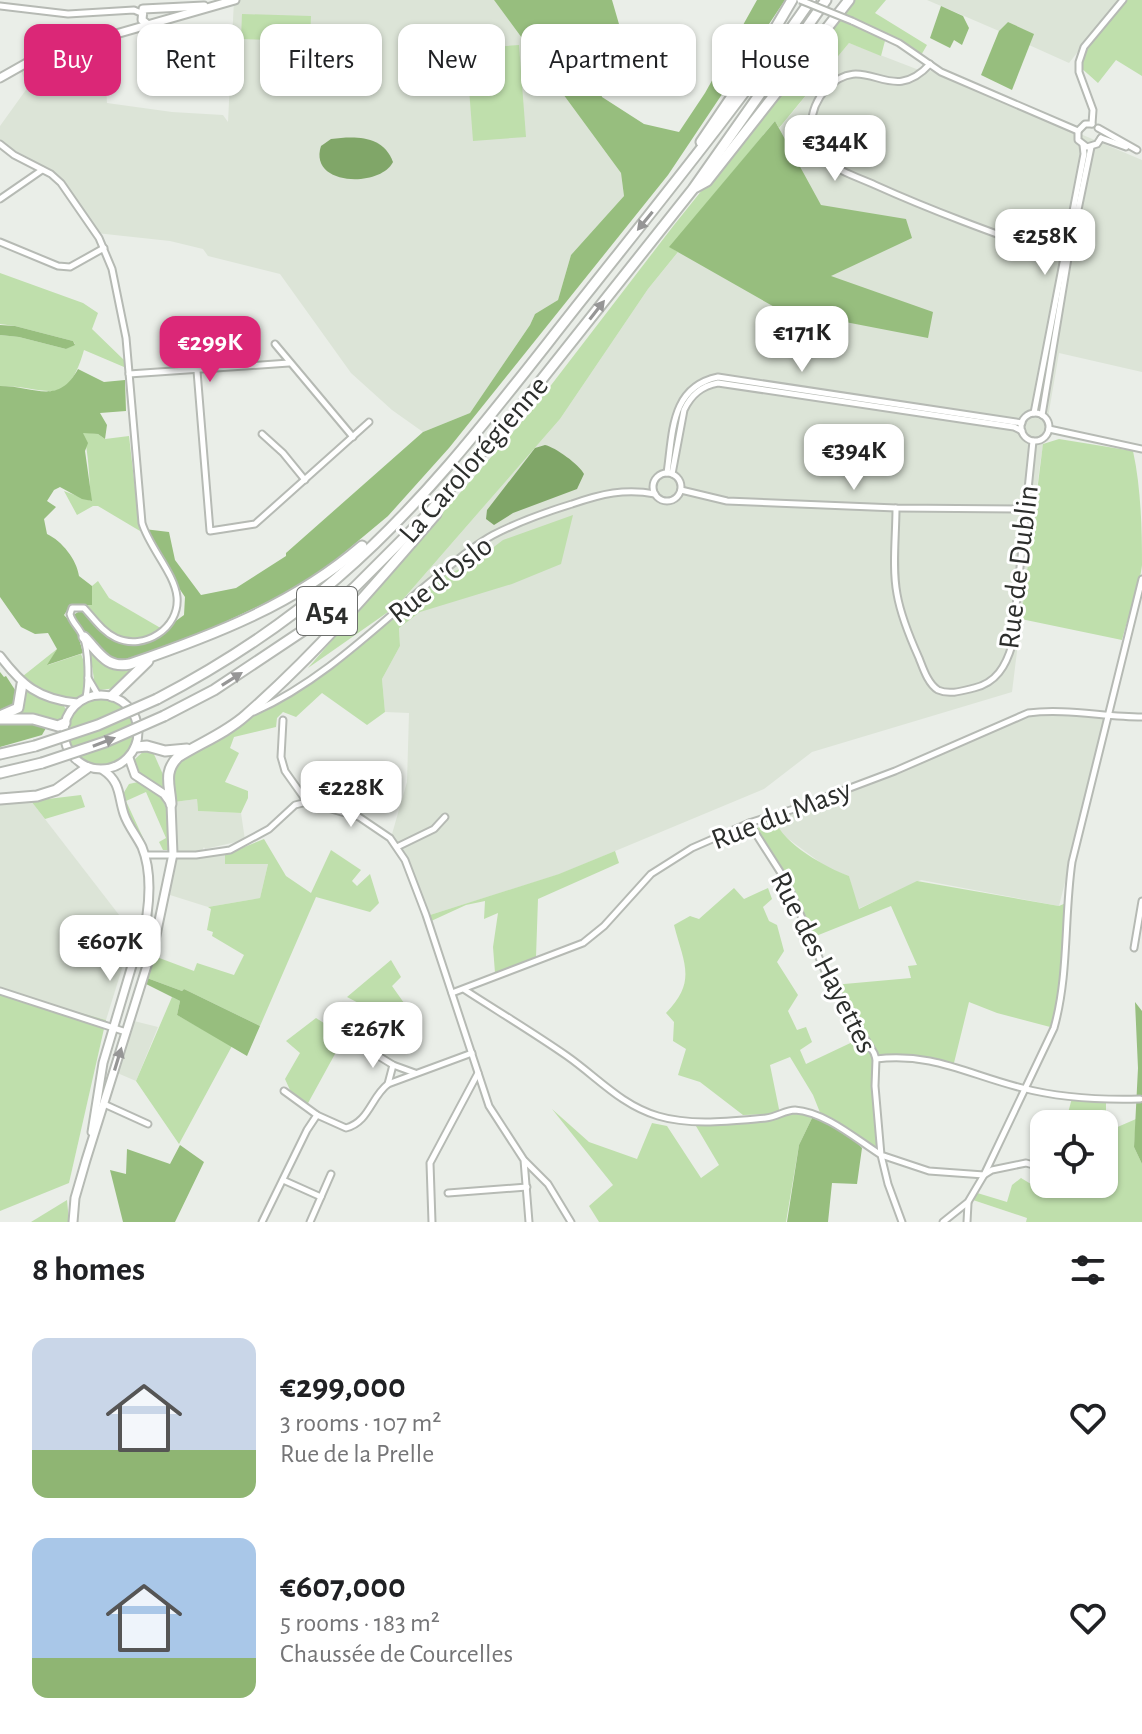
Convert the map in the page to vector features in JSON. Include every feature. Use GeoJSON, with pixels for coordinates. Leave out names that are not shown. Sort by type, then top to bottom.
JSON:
{"type":"FeatureCollection","features":[{"type":"Feature","properties":{"kind":"highway"},"geometry":{"type":"LineString","coordinates":[[694,160],[699,144],[750,70],[792,0]]}},
{"type":"Feature","properties":{"kind":"highway","name":"La Carolorégienne"},"geometry":{"type":"LineString","coordinates":[[0,754],[98,725],[157,699],[252,645],[339,577],[456,455],[694,160],[811,0]]}},
{"type":"Feature","properties":{"kind":"highway","name":"La Carolorégienne"},"geometry":{"type":"LineString","coordinates":[[0,773],[105,742],[214,690],[310,626],[393,550],[465,473],[693,189],[826,0]]}},
{"type":"Feature","properties":{"kind":"highway"},"geometry":{"type":"LineString","coordinates":[[693,189],[707,181],[849,0]]}},
{"type":"Feature","properties":{"kind":"highway"},"geometry":{"type":"LineString","coordinates":[[171,804],[169,766],[246,715],[298,668],[457,490],[465,473]]}},
{"type":"Feature","properties":{"kind":"highway"},"geometry":{"type":"LineString","coordinates":[[84,637],[101,658],[114,665],[130,664],[235,624],[291,598],[364,545],[376,541]]}},
{"type":"Feature","properties":{"kind":"highway"},"geometry":{"type":"LineString","coordinates":[[112,696],[139,666],[157,654]]}},
{"type":"Feature","properties":{"kind":"highway"},"geometry":{"type":"LineString","coordinates":[[0,718],[18,708],[22,684]]}},
{"type":"Feature","properties":{"kind":"highway"},"geometry":{"type":"LineString","coordinates":[[0,718],[33,719],[58,726],[66,718]]}},
{"type":"Feature","properties":{"kind":"highway"},"geometry":{"type":"LineString","coordinates":[[136,747],[147,746],[165,751],[193,748]]}},
{"type":"Feature","properties":{"kind":"highway"},"geometry":{"type":"LineString","coordinates":[[0,799],[37,796],[56,790],[87,768]]}},
{"type":"Feature","properties":{"kind":"main road"},"geometry":{"type":"LineString","coordinates":[[142,21],[143,9],[198,7],[223,0]]}},
{"type":"Feature","properties":{"kind":"main road"},"geometry":{"type":"LineString","coordinates":[[0,78],[39,56],[142,21],[162,20],[235,0]]}},
{"type":"Feature","properties":{"kind":"main road"},"geometry":{"type":"LineString","coordinates":[[161,8],[165,16],[162,20]]}},
{"type":"Feature","properties":{"kind":"main road"},"geometry":{"type":"LineString","coordinates":[[0,656],[29,689],[77,703]]}},
{"type":"Feature","properties":{"kind":"main road"},"geometry":{"type":"LineString","coordinates":[[112,696],[122,701],[135,717],[139,734],[136,747],[129,758],[114,768],[87,768],[70,754],[64,737],[66,718],[86,697],[112,696]]}},
{"type":"Feature","properties":{"kind":"main road"},"geometry":{"type":"LineString","coordinates":[[56,698],[66,718]]}},
{"type":"Feature","properties":{"kind":"main road"},"geometry":{"type":"LineString","coordinates":[[73,1222],[75,1198],[100,1102],[155,940],[173,854],[171,804],[164,794],[135,775],[129,758]]}},
{"type":"Feature","properties":{"kind":"main road"},"geometry":{"type":"LineString","coordinates":[[100,1102],[103,1063],[147,915],[150,894],[145,855],[123,811],[117,783],[103,770]]}},
{"type":"Feature","properties":{"kind":"street"},"geometry":{"type":"LineString","coordinates":[[800,0],[899,43],[941,72],[1078,131]]}},
{"type":"Feature","properties":{"kind":"street"},"geometry":{"type":"LineString","coordinates":[[1092,124],[1093,110],[1079,72],[1079,62],[1084,47],[1123,0]]}},
{"type":"Feature","properties":{"kind":"street"},"geometry":{"type":"LineString","coordinates":[[0,6],[68,14],[134,10],[142,21]]}},
{"type":"Feature","properties":{"kind":"street"},"geometry":{"type":"LineString","coordinates":[[930,64],[918,77],[901,83],[862,74],[836,81],[818,100],[813,112],[813,140],[819,152],[836,167],[942,215],[1063,258]]}},
{"type":"Feature","properties":{"kind":"street"},"geometry":{"type":"LineString","coordinates":[[1034,413],[1084,154],[1083,145],[1077,137],[1078,131],[1085,124],[1092,124],[1139,152]]}},
{"type":"Feature","properties":{"kind":"street"},"geometry":{"type":"LineString","coordinates":[[1098,128],[1101,138]]}},
{"type":"Feature","properties":{"kind":"street"},"geometry":{"type":"LineString","coordinates":[[1083,145],[1091,147],[1101,138]]}},
{"type":"Feature","properties":{"kind":"street"},"geometry":{"type":"LineString","coordinates":[[1101,138],[1139,152]]}},
{"type":"Feature","properties":{"kind":"street"},"geometry":{"type":"LineString","coordinates":[[0,144],[29,164],[43,169],[70,193],[104,248],[121,307],[142,523],[147,538],[175,587],[176,611],[170,625],[159,635],[134,642],[118,639],[105,631],[84,608],[77,606],[70,614],[84,637],[88,678],[86,697]]}},
{"type":"Feature","properties":{"kind":"street"},"geometry":{"type":"LineString","coordinates":[[1042,415],[1091,147]]}},
{"type":"Feature","properties":{"kind":"street"},"geometry":{"type":"LineString","coordinates":[[0,199],[43,169]]}},
{"type":"Feature","properties":{"kind":"street"},"geometry":{"type":"LineString","coordinates":[[0,242],[58,266],[70,267],[104,248]]}},
{"type":"Feature","properties":{"kind":"street"},"geometry":{"type":"LineString","coordinates":[[275,344],[353,437]]}},
{"type":"Feature","properties":{"kind":"street"},"geometry":{"type":"LineString","coordinates":[[129,374],[289,363]]}},
{"type":"Feature","properties":{"kind":"street"},"geometry":{"type":"LineString","coordinates":[[197,371],[210,531],[255,524],[369,422]]}},
{"type":"Feature","properties":{"kind":"street"},"geometry":{"type":"LineString","coordinates":[[670,473],[678,407],[692,388],[704,380],[718,377],[1022,423]]}},
{"type":"Feature","properties":{"kind":"street"},"geometry":{"type":"LineString","coordinates":[[670,473],[688,400],[707,385],[718,383],[1014,427],[1033,441],[1042,439],[1049,429],[1048,421],[1034,413],[1026,416],[1022,431]]}},
{"type":"Feature","properties":{"kind":"street"},"geometry":{"type":"LineString","coordinates":[[1049,429],[1142,449]]}},
{"type":"Feature","properties":{"kind":"street"},"geometry":{"type":"LineString","coordinates":[[262,434],[305,480]]}},
{"type":"Feature","properties":{"kind":"street","name":"Rue de Dublin"},"geometry":{"type":"LineString","coordinates":[[896,508],[896,592],[907,629],[932,686],[941,692],[980,687],[997,676],[1007,663],[1012,645],[1033,441]]}},
{"type":"Feature","properties":{"kind":"street"},"geometry":{"type":"LineString","coordinates":[[670,473],[679,480],[681,490],[676,498],[667,501],[655,494],[655,480],[670,473]]}},
{"type":"Feature","properties":{"kind":"street"},"geometry":{"type":"LineString","coordinates":[[681,490],[727,501],[896,508],[1026,509]]}},
{"type":"Feature","properties":{"kind":"street","name":"Rue d'Oslo"},"geometry":{"type":"LineString","coordinates":[[246,715],[305,682],[358,645],[455,562],[492,536],[547,512],[612,491],[655,494]]}},
{"type":"Feature","properties":{"kind":"street"},"geometry":{"type":"LineString","coordinates":[[943,1222],[968,1202],[984,1175],[1054,1028],[1061,1002],[1066,903],[1072,862],[1142,579]]}},
{"type":"Feature","properties":{"kind":"street"},"geometry":{"type":"LineString","coordinates":[[88,678],[98,695]]}},
{"type":"Feature","properties":{"kind":"street","name":"Rue du Masy"},"geometry":{"type":"LineString","coordinates":[[452,993],[583,943],[604,926],[651,874],[692,848],[749,823],[895,771],[1028,713],[1046,711],[1142,717]]}},
{"type":"Feature","properties":{"kind":"street"},"geometry":{"type":"LineString","coordinates":[[283,720],[281,757],[285,771],[307,802]]}},
{"type":"Feature","properties":{"kind":"street"},"geometry":{"type":"LineString","coordinates":[[145,855],[200,855],[230,850],[269,829],[295,805],[307,802],[359,817],[382,831],[397,847],[426,915],[489,1106],[524,1160],[548,1184],[571,1222]]}},
{"type":"Feature","properties":{"kind":"street"},"geometry":{"type":"LineString","coordinates":[[397,847],[434,829],[445,817]]}},
{"type":"Feature","properties":{"kind":"street","name":"Rue des Hayettes"},"geometry":{"type":"LineString","coordinates":[[749,823],[786,881],[827,976],[876,1059],[875,1086],[881,1155],[902,1222]]}},
{"type":"Feature","properties":{"kind":"street"},"geometry":{"type":"LineString","coordinates":[[1134,948],[1142,901]]}},
{"type":"Feature","properties":{"kind":"street"},"geometry":{"type":"LineString","coordinates":[[465,990],[565,1054],[616,1096],[654,1115],[698,1121],[770,1117],[792,1110],[814,1114],[881,1155],[929,1171],[984,1175],[992,1170],[1030,1164]]}},
{"type":"Feature","properties":{"kind":"street"},"geometry":{"type":"LineString","coordinates":[[0,991],[126,1032]]}},
{"type":"Feature","properties":{"kind":"street"},"geometry":{"type":"LineString","coordinates":[[346,1036],[393,1065],[415,1073]]}},
{"type":"Feature","properties":{"kind":"street"},"geometry":{"type":"LineString","coordinates":[[284,1091],[317,1115],[346,1128],[358,1125],[388,1084],[472,1053]]}},
{"type":"Feature","properties":{"kind":"street"},"geometry":{"type":"LineString","coordinates":[[876,1059],[921,1058],[1025,1089],[1106,1100],[1140,1099]]}},
{"type":"Feature","properties":{"kind":"street"},"geometry":{"type":"LineString","coordinates":[[388,1084],[393,1065]]}},
{"type":"Feature","properties":{"kind":"street"},"geometry":{"type":"LineString","coordinates":[[432,1222],[429,1169],[433,1155],[479,1072]]}},
{"type":"Feature","properties":{"kind":"street"},"geometry":{"type":"LineString","coordinates":[[100,1102],[148,1124]]}},
{"type":"Feature","properties":{"kind":"street"},"geometry":{"type":"LineString","coordinates":[[262,1222],[317,1115]]}},
{"type":"Feature","properties":{"kind":"street"},"geometry":{"type":"LineString","coordinates":[[524,1160],[529,1222]]}},
{"type":"Feature","properties":{"kind":"street"},"geometry":{"type":"LineString","coordinates":[[310,1222],[331,1174]]}},
{"type":"Feature","properties":{"kind":"street"},"geometry":{"type":"LineString","coordinates":[[283,1180],[321,1197]]}},
{"type":"Feature","properties":{"kind":"street"},"geometry":{"type":"LineString","coordinates":[[448,1193],[527,1187]]}},
{"type":"Feature","properties":{"kind":"street"},"geometry":{"type":"LineString","coordinates":[[967,1222],[968,1202]]}},
{"type":"Feature","properties":{"kind":"shaded area"},"geometry":{"type":"Polygon","coordinates":[[[234,0],[494,0],[521,37],[521,96],[564,96],[621,173],[624,196],[571,255],[558,300],[535,314],[470,413],[423,432],[392,410],[351,373],[280,274],[208,256],[203,249],[170,241],[96,233],[79,202],[54,172],[0,142],[0,126],[24,93],[24,96],[107,96],[107,103],[223,115],[228,122],[229,96],[244,96],[244,24],[233,24],[234,0]]]}},
{"type":"Feature","properties":{"kind":"shaded area"},"geometry":{"type":"Polygon","coordinates":[[[494,0],[612,0],[619,24],[521,24],[521,37],[494,0]]]}},
{"type":"Feature","properties":{"kind":"shaded area"},"geometry":{"type":"Polygon","coordinates":[[[757,0],[785,0],[769,24],[744,24],[757,0]]]}},
{"type":"Feature","properties":{"kind":"shaded area"},"geometry":{"type":"Polygon","coordinates":[[[855,0],[886,0],[875,13],[927,45],[920,57],[886,37],[881,56],[849,43],[838,56],[836,24],[855,0]]]}},
{"type":"Feature","properties":{"kind":"shaded area"},"geometry":{"type":"Polygon","coordinates":[[[927,0],[1119,0],[1069,63],[1029,45],[1033,34],[1008,22],[999,31],[927,0]]]}},
{"type":"Feature","properties":{"kind":"shaded area"},"geometry":{"type":"Polygon","coordinates":[[[1126,0],[1142,0],[1142,76],[1116,60],[1098,83],[1079,66],[1089,45],[1126,0]]]}},
{"type":"Feature","properties":{"kind":"shaded area"},"geometry":{"type":"Polygon","coordinates":[[[941,6],[963,16],[969,28],[962,45],[954,40],[950,48],[930,38],[941,6]]]}},
{"type":"Feature","properties":{"kind":"shaded area"},"geometry":{"type":"Polygon","coordinates":[[[242,14],[311,16],[311,24],[260,24],[260,40],[244,39],[242,14]]]}},
{"type":"Feature","properties":{"kind":"shaded area"},"geometry":{"type":"Polygon","coordinates":[[[1008,22],[1034,34],[1012,90],[981,75],[999,31],[1008,22]]]}},
{"type":"Feature","properties":{"kind":"shaded area"},"geometry":{"type":"Polygon","coordinates":[[[849,43],[919,70],[931,71],[1142,160],[1142,372],[1059,353],[1040,464],[1012,692],[812,752],[764,789],[560,874],[430,915],[392,834],[407,782],[409,713],[385,712],[382,679],[400,646],[398,605],[560,419],[648,289],[806,96],[838,96],[838,56],[849,43]]]}},
{"type":"Feature","properties":{"kind":"shaded area"},"geometry":{"type":"Polygon","coordinates":[[[519,45],[526,137],[473,141],[470,96],[505,96],[505,46],[519,45]]]}},
{"type":"Feature","properties":{"kind":"shaded area"},"geometry":{"type":"Polygon","coordinates":[[[712,80],[712,96],[721,96],[668,175],[449,448],[388,516],[299,587],[157,654],[114,665],[81,632],[73,615],[80,611],[94,618],[107,633],[147,642],[184,615],[185,597],[144,529],[169,532],[175,560],[201,595],[236,588],[286,556],[423,432],[470,413],[535,314],[558,300],[571,255],[624,196],[621,173],[564,96],[602,96],[644,124],[679,132],[712,80]]]}},
{"type":"Feature","properties":{"kind":"shaded area"},"geometry":{"type":"Polygon","coordinates":[[[778,96],[805,96],[779,128],[775,121],[670,247],[678,252],[648,289],[560,419],[398,605],[308,668],[532,410],[778,96]]]}},
{"type":"Feature","properties":{"kind":"shaded area"},"geometry":{"type":"Polygon","coordinates":[[[775,121],[821,205],[906,219],[912,238],[831,276],[933,312],[928,338],[778,309],[669,247],[775,121]]]}},
{"type":"Feature","properties":{"kind":"shaded area"},"geometry":{"type":"Polygon","coordinates":[[[331,139],[367,139],[382,147],[393,162],[386,170],[361,179],[335,175],[325,169],[320,159],[321,146],[331,139]]]}},
{"type":"Feature","properties":{"kind":"shaded area"},"geometry":{"type":"Polygon","coordinates":[[[0,273],[83,303],[98,313],[92,329],[124,360],[124,367],[84,350],[77,369],[62,388],[43,391],[0,386],[0,335],[66,349],[75,344],[0,324],[0,273]]]}},
{"type":"Feature","properties":{"kind":"shaded area"},"geometry":{"type":"Polygon","coordinates":[[[0,325],[73,341],[75,345],[66,349],[0,335],[0,325]]]}},
{"type":"Feature","properties":{"kind":"shaded area"},"geometry":{"type":"Polygon","coordinates":[[[78,369],[104,382],[125,380],[126,411],[100,413],[107,425],[105,439],[98,434],[83,433],[88,443],[85,451],[92,501],[60,487],[47,501],[56,507],[44,519],[47,534],[63,546],[79,576],[92,586],[92,605],[70,606],[64,615],[76,628],[83,653],[47,665],[57,649],[48,633],[35,634],[21,627],[0,597],[0,386],[54,391],[70,380],[78,369]]]}},
{"type":"Feature","properties":{"kind":"shaded area"},"geometry":{"type":"Polygon","coordinates":[[[82,432],[98,434],[105,439],[129,436],[140,531],[98,506],[77,515],[64,491],[91,501],[82,432]]]}},
{"type":"Feature","properties":{"kind":"shaded area"},"geometry":{"type":"Polygon","coordinates":[[[1059,439],[1133,451],[1139,493],[1142,565],[1122,640],[1021,619],[1043,444],[1059,439]]]}},
{"type":"Feature","properties":{"kind":"shaded area"},"geometry":{"type":"Polygon","coordinates":[[[545,445],[573,461],[582,470],[584,474],[577,489],[513,513],[494,525],[486,519],[487,510],[535,448],[545,445]]]}},
{"type":"Feature","properties":{"kind":"shaded area"},"geometry":{"type":"Polygon","coordinates":[[[573,515],[561,564],[512,584],[420,612],[399,628],[400,646],[382,679],[385,712],[367,725],[322,693],[296,717],[283,712],[277,718],[276,727],[234,737],[230,748],[239,753],[225,782],[248,791],[241,813],[198,811],[197,799],[174,802],[172,770],[177,762],[286,697],[366,638],[443,575],[469,566],[503,540],[573,515]]]}},
{"type":"Feature","properties":{"kind":"shaded area"},"geometry":{"type":"Polygon","coordinates":[[[98,581],[109,598],[164,630],[143,640],[132,641],[106,630],[77,606],[92,605],[92,586],[98,581]]]}},
{"type":"Feature","properties":{"kind":"shaded area"},"geometry":{"type":"Polygon","coordinates":[[[89,646],[134,665],[116,688],[100,690],[95,686],[89,646]]]}},
{"type":"Feature","properties":{"kind":"shaded area"},"geometry":{"type":"Polygon","coordinates":[[[57,649],[48,665],[81,654],[87,677],[81,700],[111,697],[127,706],[133,714],[137,723],[137,744],[120,765],[103,770],[93,769],[75,760],[69,753],[65,737],[68,719],[77,703],[59,701],[18,680],[57,649]]]}},
{"type":"Feature","properties":{"kind":"shaded area"},"geometry":{"type":"Polygon","coordinates":[[[0,672],[19,696],[9,711],[0,715],[0,672]]]}},
{"type":"Feature","properties":{"kind":"shaded area"},"geometry":{"type":"Polygon","coordinates":[[[25,690],[63,704],[66,710],[58,725],[5,718],[23,707],[25,690]]]}},
{"type":"Feature","properties":{"kind":"shaded area"},"geometry":{"type":"Polygon","coordinates":[[[1034,712],[1107,717],[1059,906],[921,880],[858,909],[849,876],[829,869],[779,832],[774,816],[834,797],[1034,712]]]}},
{"type":"Feature","properties":{"kind":"shaded area"},"geometry":{"type":"Polygon","coordinates":[[[34,722],[46,728],[42,735],[0,747],[0,724],[34,722]]]}},
{"type":"Feature","properties":{"kind":"shaded area"},"geometry":{"type":"Polygon","coordinates":[[[145,750],[153,752],[165,779],[165,791],[136,771],[134,760],[145,750]]]}},
{"type":"Feature","properties":{"kind":"shaded area"},"geometry":{"type":"Polygon","coordinates":[[[138,782],[156,793],[166,809],[170,829],[168,850],[163,850],[159,842],[166,838],[146,792],[126,801],[145,842],[131,822],[123,794],[129,784],[138,782]]]}},
{"type":"Feature","properties":{"kind":"shaded area"},"geometry":{"type":"Polygon","coordinates":[[[81,795],[85,807],[45,819],[31,801],[81,795]]]}},
{"type":"Feature","properties":{"kind":"shaded area"},"geometry":{"type":"Polygon","coordinates":[[[197,799],[198,811],[241,813],[245,840],[204,847],[200,854],[226,851],[226,863],[268,864],[260,898],[208,907],[170,895],[176,844],[174,802],[197,799]]]}},
{"type":"Feature","properties":{"kind":"shaded area"},"geometry":{"type":"Polygon","coordinates":[[[31,801],[133,933],[106,1020],[0,993],[0,805],[31,801]]]}},
{"type":"Feature","properties":{"kind":"shaded area"},"geometry":{"type":"Polygon","coordinates":[[[775,820],[796,846],[849,876],[859,909],[917,881],[1059,906],[1066,903],[1061,1002],[1054,1028],[969,1002],[953,1067],[876,1059],[881,1155],[823,1120],[813,1095],[790,1057],[770,1065],[780,1114],[814,1114],[799,1145],[786,1222],[599,1222],[589,1206],[613,1185],[552,1109],[589,1142],[637,1159],[652,1123],[667,1126],[701,1178],[719,1165],[693,1121],[762,1118],[774,1114],[743,1115],[700,1082],[678,1075],[686,1049],[673,1041],[674,1022],[666,1013],[676,1002],[685,981],[684,962],[674,925],[690,916],[699,919],[734,888],[744,899],[768,888],[772,899],[763,907],[769,921],[777,925],[784,951],[777,962],[798,995],[788,1011],[797,1030],[806,1027],[812,1042],[800,1050],[806,1064],[861,1038],[866,1043],[833,985],[911,978],[908,966],[917,965],[891,906],[811,938],[783,876],[753,830],[775,820]]]}},
{"type":"Feature","properties":{"kind":"shaded area"},"geometry":{"type":"Polygon","coordinates":[[[264,839],[286,876],[311,893],[331,850],[361,870],[352,881],[357,886],[370,874],[379,903],[370,912],[316,897],[260,1026],[184,989],[182,991],[147,978],[154,956],[194,971],[197,963],[234,975],[244,955],[207,930],[211,909],[208,907],[260,898],[268,864],[225,864],[225,855],[264,839]]]}},
{"type":"Feature","properties":{"kind":"shaded area"},"geometry":{"type":"Polygon","coordinates":[[[615,851],[619,863],[538,899],[536,957],[495,973],[493,947],[498,913],[484,919],[485,901],[466,905],[429,922],[430,915],[559,874],[615,851]]]}},
{"type":"Feature","properties":{"kind":"shaded area"},"geometry":{"type":"Polygon","coordinates":[[[391,960],[401,977],[392,986],[404,1003],[389,1019],[347,997],[391,960]]]}},
{"type":"Feature","properties":{"kind":"shaded area"},"geometry":{"type":"Polygon","coordinates":[[[147,978],[182,991],[184,989],[260,1026],[247,1056],[177,1015],[180,1001],[144,983],[147,978]]]}},
{"type":"Feature","properties":{"kind":"shaded area"},"geometry":{"type":"Polygon","coordinates":[[[0,991],[106,1020],[69,1183],[0,1211],[0,991]]]}},
{"type":"Feature","properties":{"kind":"shaded area"},"geometry":{"type":"Polygon","coordinates":[[[172,997],[180,1001],[177,1015],[232,1046],[179,1144],[136,1081],[172,997]]]}},
{"type":"Feature","properties":{"kind":"shaded area"},"geometry":{"type":"Polygon","coordinates":[[[1135,1002],[1142,1011],[1142,1164],[1134,1147],[1138,1068],[1135,1002]]]}},
{"type":"Feature","properties":{"kind":"shaded area"},"geometry":{"type":"Polygon","coordinates":[[[316,1018],[341,1034],[337,1039],[341,1043],[307,1105],[290,1090],[285,1079],[300,1053],[286,1041],[316,1018]]]}},
{"type":"Feature","properties":{"kind":"shaded area"},"geometry":{"type":"Polygon","coordinates":[[[130,1020],[158,1027],[136,1081],[115,1072],[130,1020]]]}},
{"type":"Feature","properties":{"kind":"shaded area"},"geometry":{"type":"Polygon","coordinates":[[[1072,1098],[1106,1100],[1106,1110],[1069,1110],[1072,1098]]]}},
{"type":"Feature","properties":{"kind":"shaded area"},"geometry":{"type":"Polygon","coordinates":[[[814,1114],[852,1137],[862,1148],[857,1184],[832,1183],[828,1222],[787,1222],[799,1145],[814,1114]]]}},
{"type":"Feature","properties":{"kind":"shaded area"},"geometry":{"type":"Polygon","coordinates":[[[1136,1119],[1134,1147],[1142,1164],[1142,1222],[1026,1222],[1027,1218],[970,1199],[974,1192],[1007,1202],[1012,1185],[1021,1178],[1030,1183],[1030,1198],[1118,1198],[1118,1127],[1136,1119]]]}},
{"type":"Feature","properties":{"kind":"shaded area"},"geometry":{"type":"Polygon","coordinates":[[[180,1145],[204,1162],[175,1222],[123,1222],[110,1170],[126,1174],[127,1149],[170,1164],[180,1145]]]}},
{"type":"Feature","properties":{"kind":"shaded area"},"geometry":{"type":"Polygon","coordinates":[[[67,1200],[69,1222],[31,1222],[67,1200]]]}}]}
